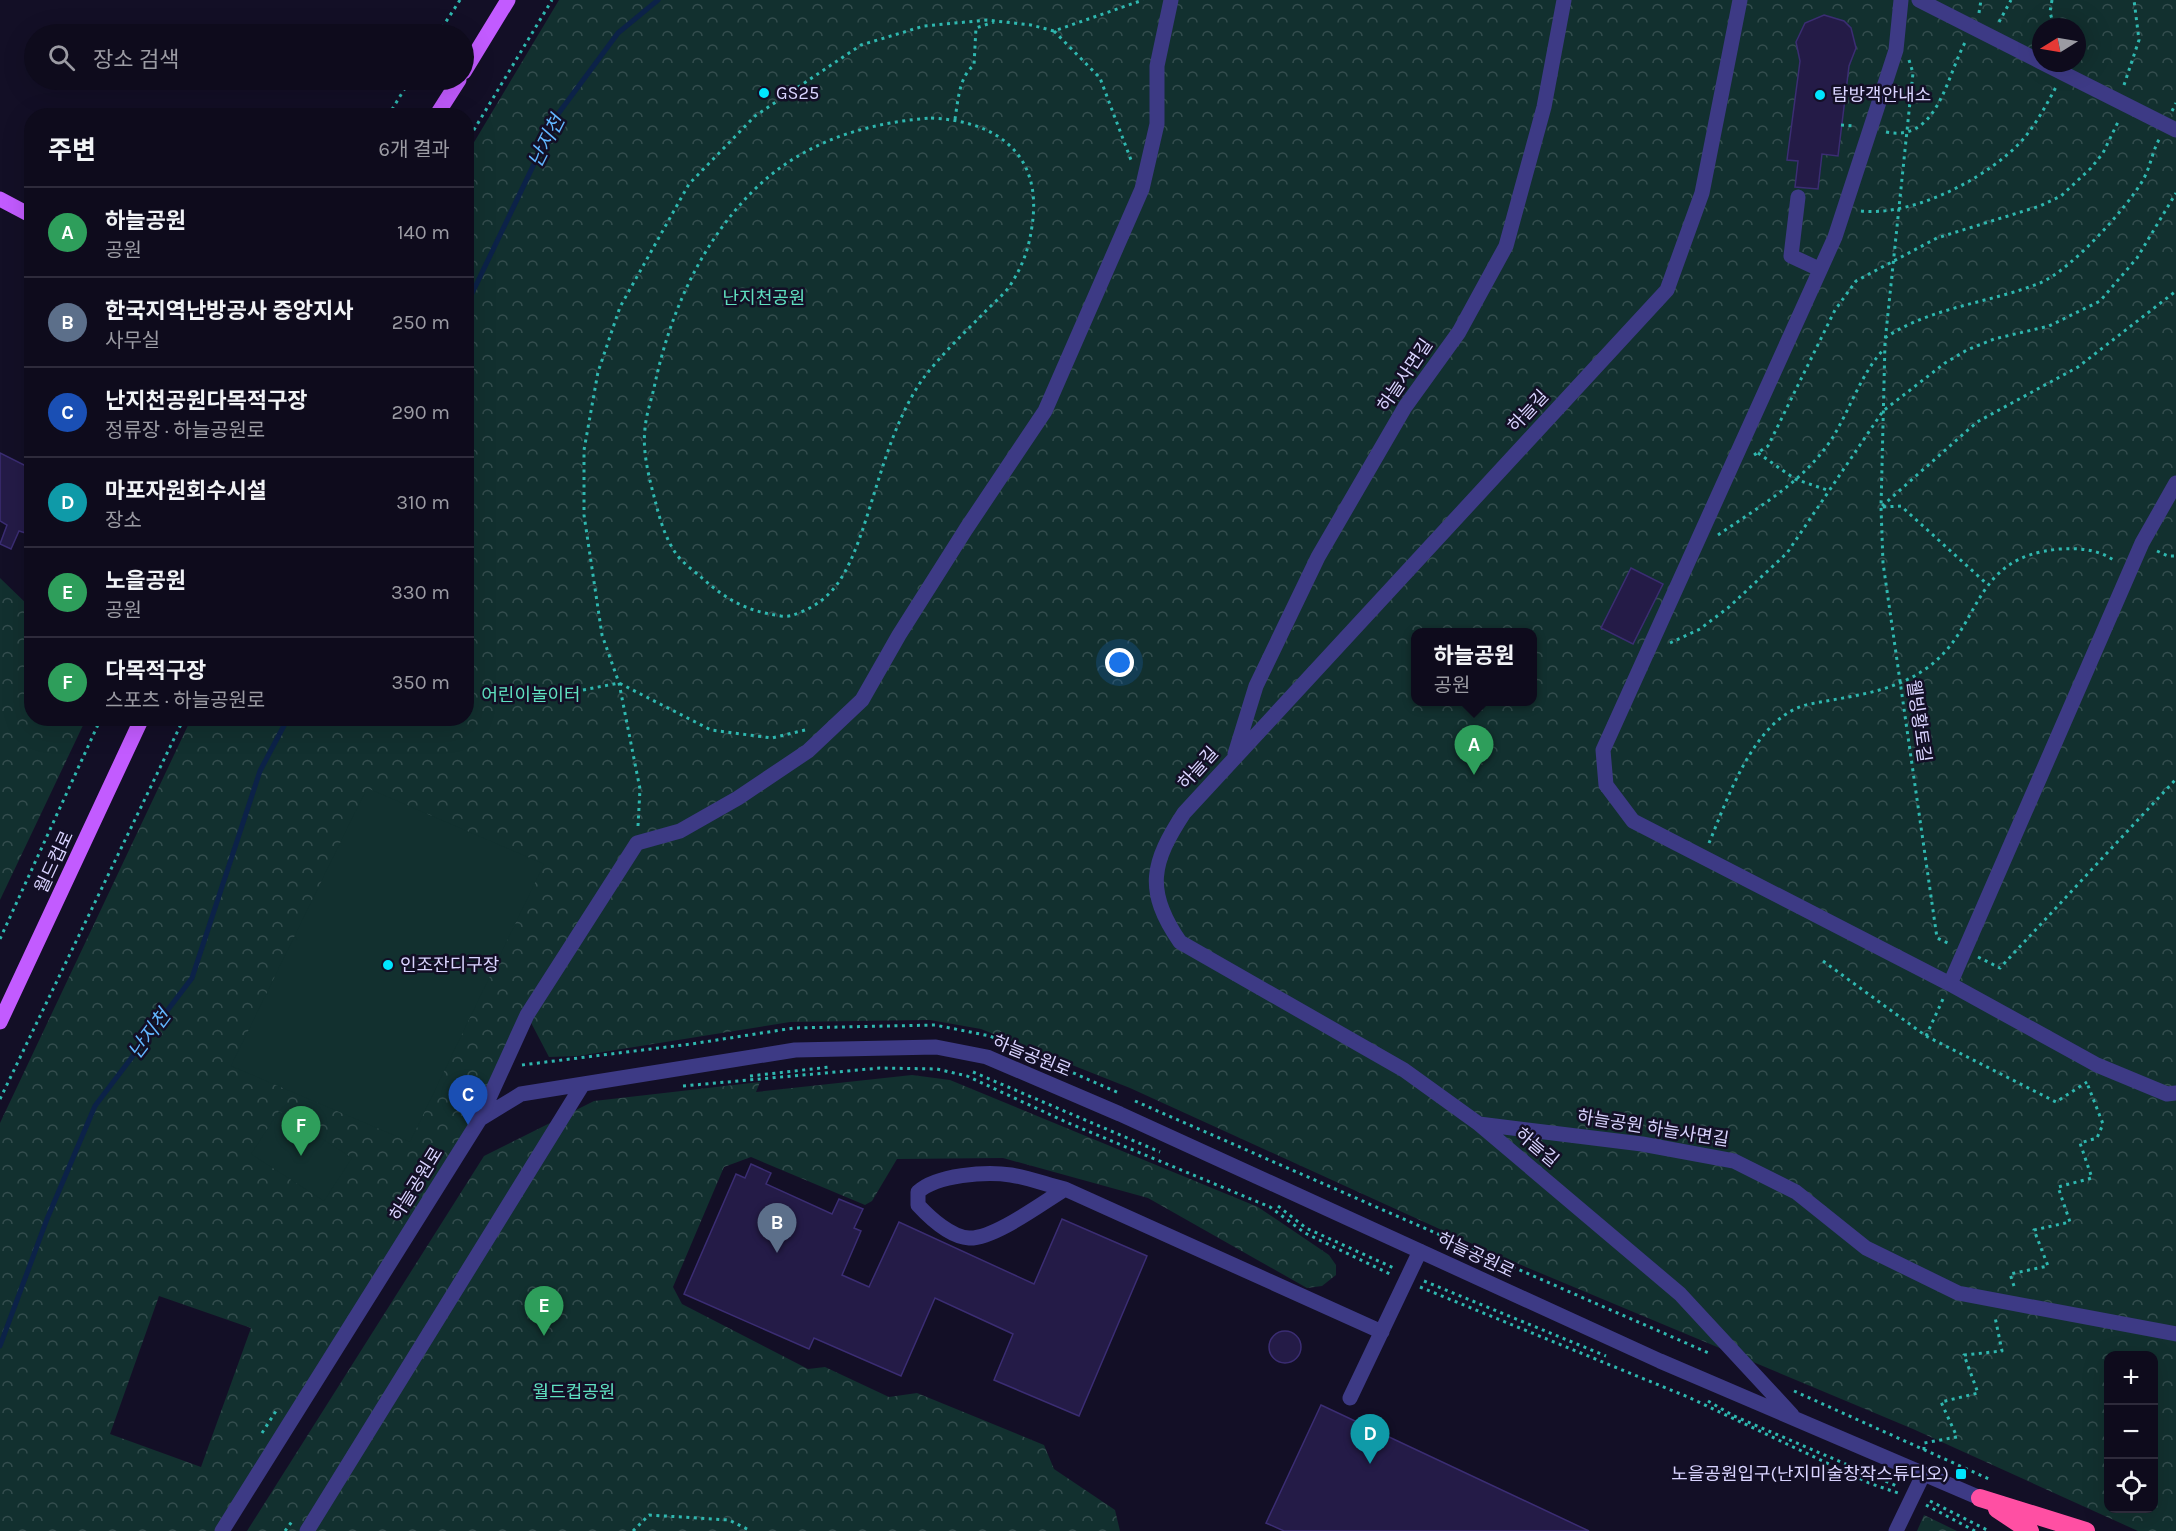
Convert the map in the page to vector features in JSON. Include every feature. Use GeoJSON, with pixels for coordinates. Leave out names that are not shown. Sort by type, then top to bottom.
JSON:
{"type":"FeatureCollection","features":[{"type":"Feature","properties":{"kind":"highway"},"geometry":{"type":"LineString","coordinates":[[1980,1498],[2030,1531]]}},
{"type":"Feature","properties":{"kind":"highway"},"geometry":{"type":"LineString","coordinates":[[1980,1498],[2086,1531]]}},
{"type":"Feature","properties":{"kind":"main road"},"geometry":{"type":"LineString","coordinates":[[474,56],[508,0]]}},
{"type":"Feature","properties":{"kind":"main road"},"geometry":{"type":"LineString","coordinates":[[441,108],[453,90]]}},
{"type":"Feature","properties":{"kind":"main road"},"geometry":{"type":"LineString","coordinates":[[0,199],[24,212]]}},
{"type":"Feature","properties":{"kind":"main road","name":"월드컵로"},"geometry":{"type":"LineString","coordinates":[[0,1022],[138,726]]}},
{"type":"Feature","properties":{"kind":"street"},"geometry":{"type":"LineString","coordinates":[[480,1119],[527,1015],[637,843],[680,831],[738,798],[808,751],[862,700],[936,577],[1045,411],[1142,189],[1157,124],[1157,66],[1171,0]]}},
{"type":"Feature","properties":{"kind":"street","name":"하늘사면길"},"geometry":{"type":"LineString","coordinates":[[1234,757],[1256,686],[1318,557],[1405,407],[1460,332],[1506,246],[1544,107],[1564,0]]}},
{"type":"Feature","properties":{"kind":"street","name":"하늘길"},"geometry":{"type":"LineString","coordinates":[[1740,0],[1702,193],[1667,290],[1184,813],[1162,847],[1156,878],[1162,917],[1180,942],[1404,1070],[1479,1124],[1680,1294],[1796,1420]]}},
{"type":"Feature","properties":{"kind":"street"},"geometry":{"type":"LineString","coordinates":[[1901,0],[1896,50],[1835,237],[1603,750],[1606,785],[1633,821],[1950,984],[2097,1065],[2167,1094],[2176,1093]]}},
{"type":"Feature","properties":{"kind":"street"},"geometry":{"type":"LineString","coordinates":[[1919,0],[2032,57]]}},
{"type":"Feature","properties":{"kind":"street"},"geometry":{"type":"LineString","coordinates":[[2063,73],[2173,129]]}},
{"type":"Feature","properties":{"kind":"street"},"geometry":{"type":"LineString","coordinates":[[1798,196],[1791,256],[1819,269]]}},
{"type":"Feature","properties":{"kind":"street"},"geometry":{"type":"LineString","coordinates":[[1950,984],[1967,951],[2142,543],[2176,483]]}},
{"type":"Feature","properties":{"kind":"street","name":"하늘공원로"},"geometry":{"type":"LineString","coordinates":[[222,1531],[480,1119],[521,1094],[795,1050],[936,1047],[987,1057],[1120,1114],[1660,1361],[1980,1498]]}},
{"type":"Feature","properties":{"kind":"street"},"geometry":{"type":"LineString","coordinates":[[307,1531],[583,1084]]}},
{"type":"Feature","properties":{"kind":"street","name":"하늘공원 하늘사면길"},"geometry":{"type":"LineString","coordinates":[[1479,1124],[1631,1142],[1734,1161],[1796,1192],[1866,1248],[1958,1293],[2176,1334]]}},
{"type":"Feature","properties":{"kind":"street"},"geometry":{"type":"LineString","coordinates":[[1065,1189],[984,1237],[967,1238],[951,1232],[928,1216],[918,1205],[918,1192],[927,1183],[964,1176],[1010,1174],[1065,1189],[1382,1332]]}},
{"type":"Feature","properties":{"kind":"street"},"geometry":{"type":"LineString","coordinates":[[1350,1398],[1420,1251]]}},
{"type":"Feature","properties":{"kind":"street"},"geometry":{"type":"LineString","coordinates":[[1896,1531],[1923,1475]]}},
{"type":"Feature","properties":{"kind":"path"},"geometry":{"type":"LineString","coordinates":[[444,24],[460,0]]}},
{"type":"Feature","properties":{"kind":"path"},"geometry":{"type":"LineString","coordinates":[[474,130],[552,0]]}},
{"type":"Feature","properties":{"kind":"path"},"geometry":{"type":"LineString","coordinates":[[637,843],[640,789],[619,683],[600,624],[584,515],[584,450],[598,372],[620,307],[689,184],[755,116],[861,45],[924,26],[998,21],[1054,31],[1143,0]]}},
{"type":"Feature","properties":{"kind":"path"},"geometry":{"type":"LineString","coordinates":[[1870,128],[1893,134],[1907,133],[1937,109],[1974,28],[1981,0]]}},
{"type":"Feature","properties":{"kind":"path"},"geometry":{"type":"LineString","coordinates":[[1993,38],[2000,19],[2011,0]]}},
{"type":"Feature","properties":{"kind":"path"},"geometry":{"type":"LineString","coordinates":[[2052,0],[2052,18]]}},
{"type":"Feature","properties":{"kind":"path"},"geometry":{"type":"LineString","coordinates":[[1738,450],[1748,454],[1758,453],[1767,446],[1835,310],[1856,281],[1937,238],[2040,206],[2061,196],[2091,168],[2103,153],[2122,115],[2118,101],[2139,40],[2134,0]]}},
{"type":"Feature","properties":{"kind":"path"},"geometry":{"type":"LineString","coordinates":[[955,119],[959,92],[969,69],[974,65],[976,28],[998,21]]}},
{"type":"Feature","properties":{"kind":"path"},"geometry":{"type":"LineString","coordinates":[[1054,31],[1100,78],[1142,189]]}},
{"type":"Feature","properties":{"kind":"path","name":"웰빙황토길"},"geometry":{"type":"LineString","coordinates":[[1896,50],[1908,57],[1913,73],[1885,338],[1881,507],[1883,563],[1936,938]]}},
{"type":"Feature","properties":{"kind":"path"},"geometry":{"type":"LineString","coordinates":[[1844,209],[1868,211],[1899,209],[1918,204],[1977,177],[2009,154],[2032,129],[2063,73]]}},
{"type":"Feature","properties":{"kind":"path"},"geometry":{"type":"LineString","coordinates":[[393,108],[404,90]]}},
{"type":"Feature","properties":{"kind":"path"},"geometry":{"type":"LineString","coordinates":[[931,118],[955,119],[991,132],[1023,159],[1030,171],[1033,219],[1024,262],[1009,288],[923,379],[897,426],[855,551],[828,597],[812,608],[786,617],[746,610],[707,582],[677,555],[661,522],[650,479],[644,430],[657,372],[679,301],[705,253],[736,210],[753,191],[803,153],[846,133],[873,125],[931,118]]}},
{"type":"Feature","properties":{"kind":"path"},"geometry":{"type":"LineString","coordinates":[[1885,338],[1911,323],[2042,282],[2061,269],[2129,201],[2152,162],[2158,140],[2173,129]]}},
{"type":"Feature","properties":{"kind":"path"},"geometry":{"type":"LineString","coordinates":[[1654,639],[1669,644],[1682,639],[1728,607],[1787,553],[1827,490],[1883,411],[1945,363],[1967,350],[1994,339],[2049,326],[2100,301],[2136,258],[2176,193]]}},
{"type":"Feature","properties":{"kind":"path"},"geometry":{"type":"LineString","coordinates":[[1881,507],[1977,422],[2078,367],[2176,291]]}},
{"type":"Feature","properties":{"kind":"path"},"geometry":{"type":"LineString","coordinates":[[1699,538],[1715,537],[1773,500],[1810,465],[1832,438],[1878,355],[1885,349]]}},
{"type":"Feature","properties":{"kind":"path"},"geometry":{"type":"LineString","coordinates":[[1758,453],[1795,479],[1827,490]]}},
{"type":"Feature","properties":{"kind":"path"},"geometry":{"type":"LineString","coordinates":[[1881,507],[1901,506],[1988,584]]}},
{"type":"Feature","properties":{"kind":"path"},"geometry":{"type":"LineString","coordinates":[[2142,543],[2168,556],[2176,556]]}},
{"type":"Feature","properties":{"kind":"path"},"geometry":{"type":"LineString","coordinates":[[1704,858],[1751,751],[1785,715],[1807,705],[1861,695],[1900,683],[1928,668],[1947,651],[1997,572],[2047,550],[2093,550],[2110,557],[2130,572]]}},
{"type":"Feature","properties":{"kind":"path"},"geometry":{"type":"LineString","coordinates":[[583,690],[619,683],[711,730],[772,738],[839,722]]}},
{"type":"Feature","properties":{"kind":"path"},"geometry":{"type":"LineString","coordinates":[[0,939],[97,726]]}},
{"type":"Feature","properties":{"kind":"path"},"geometry":{"type":"LineString","coordinates":[[0,1099],[180,726]]}},
{"type":"Feature","properties":{"kind":"path"},"geometry":{"type":"LineString","coordinates":[[1967,951],[2000,968],[2176,778]]}},
{"type":"Feature","properties":{"kind":"path"},"geometry":{"type":"LineString","coordinates":[[1822,961],[1926,1036],[2056,1102],[2087,1083],[2097,1065]]}},
{"type":"Feature","properties":{"kind":"path"},"geometry":{"type":"LineString","coordinates":[[1926,1036],[1950,984]]}},
{"type":"Feature","properties":{"kind":"path"},"geometry":{"type":"LineString","coordinates":[[497,1080],[520,1065],[691,1044],[794,1028],[934,1025],[990,1036],[1722,1358]]}},
{"type":"Feature","properties":{"kind":"path"},"geometry":{"type":"LineString","coordinates":[[876,1062],[676,1085],[880,1068],[937,1069],[967,1077],[1066,1122],[1270,1208],[1305,1233],[1688,1397],[1869,1484],[1913,1496],[1975,1531]]}},
{"type":"Feature","properties":{"kind":"path"},"geometry":{"type":"LineString","coordinates":[[963,1068],[1170,1157]]}},
{"type":"Feature","properties":{"kind":"path"},"geometry":{"type":"LineString","coordinates":[[1924,1450],[1924,1443],[1957,1437],[1941,1402],[1978,1393],[1964,1355],[2002,1351],[1993,1317],[2024,1309],[2010,1274],[2048,1266],[2034,1230],[2070,1222],[2058,1187],[2092,1178],[2080,1143],[2097,1138],[2103,1124],[2087,1083]]}},
{"type":"Feature","properties":{"kind":"path"},"geometry":{"type":"LineString","coordinates":[[1244,1190],[1275,1203],[1306,1228],[1407,1278],[1616,1361]]}},
{"type":"Feature","properties":{"kind":"path"},"geometry":{"type":"LineString","coordinates":[[1785,1387],[1989,1479]]}},
{"type":"Feature","properties":{"kind":"path"},"geometry":{"type":"LineString","coordinates":[[1693,1392],[1734,1416],[1989,1531]]}},
{"type":"Feature","properties":{"kind":"path"},"geometry":{"type":"LineString","coordinates":[[258,1439],[276,1410]]}},
{"type":"Feature","properties":{"kind":"path"},"geometry":{"type":"LineString","coordinates":[[633,1531],[650,1515],[729,1520],[751,1531]]}},
{"type":"Feature","properties":{"kind":"green space"},"geometry":{"type":"Polygon","coordinates":[[[559,0],[2176,0],[2176,1531],[2138,1531],[1913,1429],[1490,1252],[1130,1088],[981,1029],[930,1020],[790,1022],[578,1056],[549,1057],[527,1015],[480,1119],[222,1531],[0,1531],[0,1123],[188,726],[474,726],[474,142],[559,0]],[[159,1296],[110,1434],[201,1467],[251,1328],[159,1296]]]}},
{"type":"Feature","properties":{"kind":"green space"},"geometry":{"type":"Polygon","coordinates":[[[0,578],[24,601],[24,726],[83,726],[0,900],[0,578]]]}},
{"type":"Feature","properties":{"kind":"green space","name":"인조잔디구장"},"geometry":{"type":"Polygon","coordinates":[[[367,788],[544,864],[410,1142],[231,1066],[367,788]]]}},
{"type":"Feature","properties":{"kind":"green space","name":"월드컵공원"},"geometry":{"type":"Polygon","coordinates":[[[912,1075],[950,1080],[1258,1207],[1329,1255],[1336,1265],[1336,1275],[1322,1286],[1307,1288],[1148,1198],[1003,1158],[897,1159],[872,1201],[865,1205],[751,1157],[724,1167],[673,1287],[682,1304],[808,1369],[825,1367],[889,1397],[917,1393],[1044,1445],[1054,1469],[1115,1510],[1120,1531],[247,1531],[484,1156],[594,1101],[760,1082],[756,1092],[912,1075]]]}},
{"type":"Feature","properties":{"kind":"green space"},"geometry":{"type":"Polygon","coordinates":[[[279,1111],[352,1158],[324,1201],[251,1154],[279,1111]]]}},
{"type":"Feature","properties":{"kind":"green space"},"geometry":{"type":"Polygon","coordinates":[[[1924,1515],[1957,1531],[1917,1531],[1924,1515]]]}},
{"type":"Feature","properties":{"kind":"building","name":"탐방객안내소"},"geometry":{"type":"Polygon","coordinates":[[[1824,15],[1844,21],[1851,28],[1856,48],[1849,66],[1838,156],[1822,154],[1818,189],[1795,187],[1798,161],[1787,160],[1800,61],[1796,42],[1805,23],[1824,15]]]}},
{"type":"Feature","properties":{"kind":"building"},"geometry":{"type":"Polygon","coordinates":[[[0,453],[24,465],[24,533],[19,531],[11,549],[0,544],[7,525],[0,521],[0,453]]]}},
{"type":"Feature","properties":{"kind":"building"},"geometry":{"type":"Polygon","coordinates":[[[1631,568],[1663,584],[1633,644],[1601,628],[1631,568]]]}},
{"type":"Feature","properties":{"kind":"building"},"geometry":{"type":"Polygon","coordinates":[[[751,1164],[771,1173],[766,1184],[832,1214],[839,1199],[863,1209],[854,1228],[861,1231],[842,1275],[869,1287],[899,1222],[1034,1284],[1062,1219],[1147,1256],[1079,1416],[994,1380],[1013,1334],[935,1298],[901,1376],[814,1338],[809,1349],[684,1294],[736,1174],[745,1178],[751,1164]]]}},
{"type":"Feature","properties":{"kind":"building"},"geometry":{"type":"Polygon","coordinates":[[[1285,1331],[1296,1336],[1301,1347],[1296,1358],[1285,1363],[1274,1358],[1269,1347],[1274,1336],[1285,1331]]]}},
{"type":"Feature","properties":{"kind":"building"},"geometry":{"type":"Polygon","coordinates":[[[1321,1405],[1589,1531],[1284,1531],[1266,1523],[1321,1405]]]}},
{"type":"Feature","properties":{"kind":"waterway","name":"난지천"},"geometry":{"type":"LineString","coordinates":[[474,289],[558,114],[618,33],[658,0]]}},
{"type":"Feature","properties":{"kind":"waterway","name":"난지천"},"geometry":{"type":"LineString","coordinates":[[0,1346],[47,1219],[95,1106],[192,978],[260,771],[284,726]]}},
{"type":"Feature","properties":{"kind":"place","name":"GS25"},"geometry":{"type":"Point","coordinates":[764,93]}},
{"type":"Feature","properties":{"kind":"place","name":"탐방객안내소"},"geometry":{"type":"Point","coordinates":[1820,95]}},
{"type":"Feature","properties":{"kind":"place","name":"하늘공원"},"geometry":{"type":"Point","coordinates":[1474,775]}},
{"type":"Feature","properties":{"kind":"place","name":"인조잔디구장"},"geometry":{"type":"Point","coordinates":[388,965]}},
{"type":"Feature","properties":{"kind":"place","name":"난지천공원다목적구장"},"geometry":{"type":"Point","coordinates":[468,1125]}},
{"type":"Feature","properties":{"kind":"place","name":"다목적구장"},"geometry":{"type":"Point","coordinates":[301,1156]}},
{"type":"Feature","properties":{"kind":"place","name":"한국지역난방공사 중앙지사"},"geometry":{"type":"Point","coordinates":[777,1253]}},
{"type":"Feature","properties":{"kind":"place","name":"노을공원"},"geometry":{"type":"Point","coordinates":[544,1336]}},
{"type":"Feature","properties":{"kind":"place","name":"마포자원회수시설"},"geometry":{"type":"Point","coordinates":[1370,1464]}},
{"type":"Feature","properties":{"kind":"place","name":"노을공원입구(난지미술창작스튜디오)"},"geometry":{"type":"Point","coordinates":[1961,1474]}},
{"type":"Feature","properties":{"kind":"park label","name":"난지천공원"},"geometry":{"type":"Point","coordinates":[764,298]}},
{"type":"Feature","properties":{"kind":"park label","name":"어린이놀이터"},"geometry":{"type":"Point","coordinates":[531,695]}}]}
